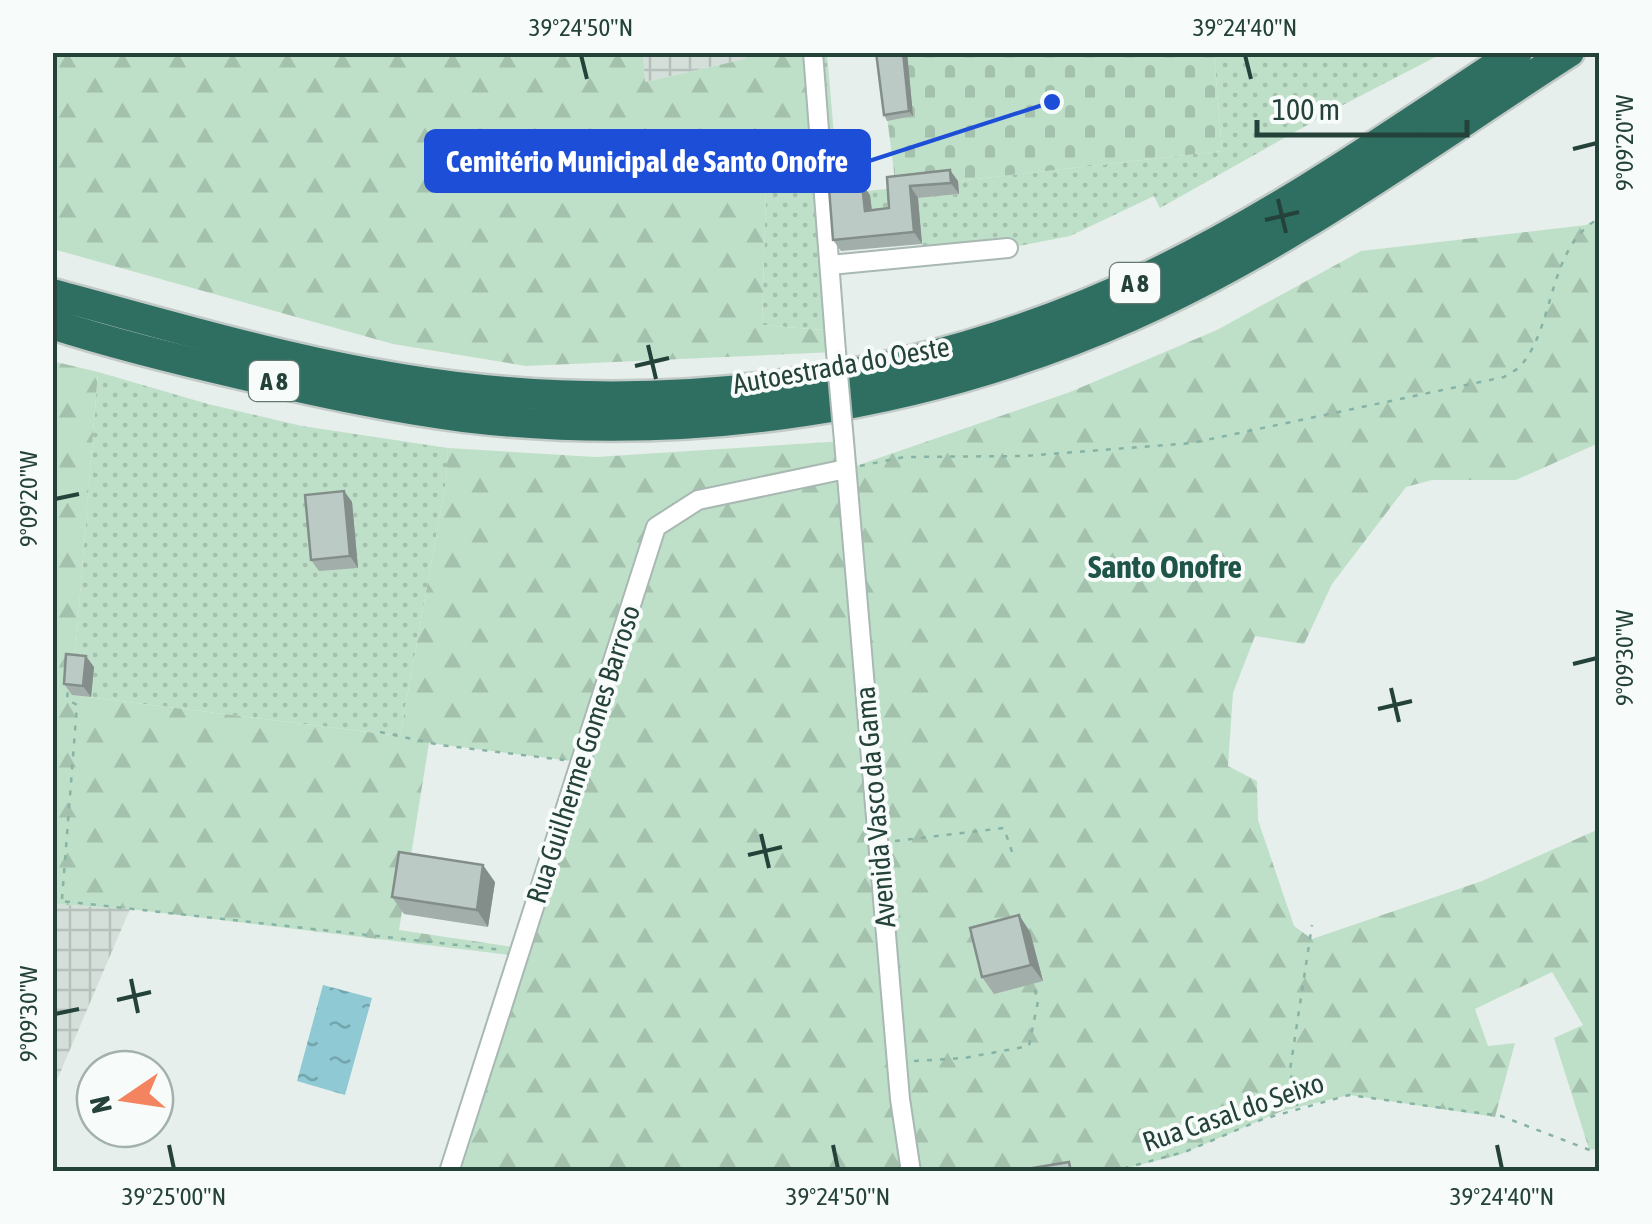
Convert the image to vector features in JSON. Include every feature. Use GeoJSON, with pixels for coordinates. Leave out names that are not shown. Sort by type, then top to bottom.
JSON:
{"type":"FeatureCollection","features":[{"type":"Feature","properties":{"kind":"highway","name":"Autoestrada do Oeste"},"geometry":{"type":"LineString","coordinates":[[52,294],[343,368],[470,389],[645,397],[813,382],[982,342],[1152,276],[1291,199],[1517,52]]}},
{"type":"Feature","properties":{"kind":"highway","name":"Autoestrada do Oeste"},"geometry":{"type":"LineString","coordinates":[[52,328],[286,384],[464,417],[638,425],[816,409],[964,376],[1132,316],[1291,232],[1569,52]]}},
{"type":"Feature","properties":{"kind":"highway"},"geometry":{"type":"LineString","coordinates":[[1508,92],[1552,76],[1593,52]]}},
{"type":"Feature","properties":{"kind":"highway"},"geometry":{"type":"LineString","coordinates":[[52,280],[104,296],[143,316]]}},
{"type":"Feature","properties":{"kind":"street"},"geometry":{"type":"LineString","coordinates":[[812,52],[830,265],[1008,248]]}},
{"type":"Feature","properties":{"kind":"street","name":"Avenida Vasco da Gama"},"geometry":{"type":"LineString","coordinates":[[830,265],[897,1062],[911,1172]]}},
{"type":"Feature","properties":{"kind":"street","name":"Rua Guilherme Gomes Barroso"},"geometry":{"type":"LineString","coordinates":[[449,1172],[656,528],[698,500],[846,469]]}},
{"type":"Feature","properties":{"kind":"path"},"geometry":{"type":"LineString","coordinates":[[846,469],[904,457],[1042,455],[1192,443],[1504,377],[1523,364],[1542,325],[1558,271],[1586,225],[1600,218]]}},
{"type":"Feature","properties":{"kind":"path"},"geometry":{"type":"LineString","coordinates":[[52,660],[70,660]]}},
{"type":"Feature","properties":{"kind":"path"},"geometry":{"type":"LineString","coordinates":[[62,900],[77,705],[67,700],[68,680]]}},
{"type":"Feature","properties":{"kind":"path"},"geometry":{"type":"LineString","coordinates":[[380,732],[580,762]]}},
{"type":"Feature","properties":{"kind":"path"},"geometry":{"type":"LineString","coordinates":[[878,844],[1004,828],[1012,852]]}},
{"type":"Feature","properties":{"kind":"path"},"geometry":{"type":"LineString","coordinates":[[52,900],[520,952]]}},
{"type":"Feature","properties":{"kind":"path"},"geometry":{"type":"LineString","coordinates":[[1297,1108],[1290,1070],[1312,925]]}},
{"type":"Feature","properties":{"kind":"path"},"geometry":{"type":"LineString","coordinates":[[897,1062],[964,1058],[1028,1046],[1038,1001],[1033,984]]}},
{"type":"Feature","properties":{"kind":"path","name":"Rua Casal do Seixo"},"geometry":{"type":"LineString","coordinates":[[1111,1172],[1187,1151],[1297,1108],[1349,1094],[1501,1116],[1600,1154]]}},
{"type":"Feature","properties":{"kind":"shaded area"},"geometry":{"type":"Polygon","coordinates":[[[643,53],[746,53],[745,59],[645,82],[643,53]]]}},
{"type":"Feature","properties":{"kind":"shaded area"},"geometry":{"type":"Polygon","coordinates":[[[52,904],[130,909],[54,1087],[52,1087],[52,904]]]}},
{"type":"Feature","properties":{"kind":"green space"},"geometry":{"type":"Polygon","coordinates":[[[643,52],[645,82],[745,59],[746,53],[813,53],[823,185],[766,192],[762,325],[835,331],[836,352],[526,366],[393,344],[53,249],[52,53],[643,52]]]}},
{"type":"Feature","properties":{"kind":"green space"},"geometry":{"type":"Polygon","coordinates":[[[812,53],[827,53],[839,194],[895,188],[897,220],[827,227],[835,331],[762,325],[766,191],[812,53]]]}},
{"type":"Feature","properties":{"kind":"green space"},"geometry":{"type":"Polygon","coordinates":[[[879,53],[1214,53],[1222,151],[896,188],[879,53]]]}},
{"type":"Feature","properties":{"kind":"green space"},"geometry":{"type":"Polygon","coordinates":[[[1214,53],[1443,53],[1160,208],[1154,196],[1070,236],[1008,248],[923,256],[918,198],[959,194],[958,181],[1222,151],[1214,53]]]}},
{"type":"Feature","properties":{"kind":"green space"},"geometry":{"type":"Polygon","coordinates":[[[1599,218],[1599,443],[1516,480],[1432,480],[1406,487],[1332,584],[1304,644],[1255,636],[1233,693],[1228,766],[1257,781],[1258,820],[1294,926],[1312,939],[1482,881],[1599,829],[1599,1150],[1589,1149],[1554,1038],[1583,1025],[1552,972],[1475,1009],[1488,1046],[1515,1043],[1495,1117],[1349,1095],[1282,1111],[1179,1155],[1111,1172],[449,1171],[518,956],[130,909],[53,904],[52,361],[98,372],[72,695],[400,736],[446,482],[448,448],[596,457],[844,441],[847,469],[1070,392],[1217,330],[1361,251],[1586,225],[1599,218]],[[429,743],[399,930],[521,948],[580,762],[429,743]]]}},
{"type":"Feature","properties":{"kind":"green space"},"geometry":{"type":"Polygon","coordinates":[[[98,372],[302,426],[448,448],[446,482],[400,736],[72,695],[98,372]]]}},
{"type":"Feature","properties":{"kind":"water"},"geometry":{"type":"Polygon","coordinates":[[[323,985],[372,998],[345,1095],[297,1081],[323,985]]]}},
{"type":"Feature","properties":{"kind":"building"},"geometry":{"type":"Polygon","coordinates":[[[876,52],[903,52],[909,111],[884,115],[876,52]]]}},
{"type":"Feature","properties":{"kind":"building"},"geometry":{"type":"Polygon","coordinates":[[[950,170],[951,183],[910,186],[914,232],[833,240],[829,188],[862,184],[865,211],[889,208],[887,177],[950,170]]]}},
{"type":"Feature","properties":{"kind":"building"},"geometry":{"type":"Polygon","coordinates":[[[344,491],[350,556],[311,560],[305,495],[344,491]]]}},
{"type":"Feature","properties":{"kind":"building"},"geometry":{"type":"Polygon","coordinates":[[[66,654],[86,656],[83,686],[64,684],[66,654]]]}},
{"type":"Feature","properties":{"kind":"building"},"geometry":{"type":"Polygon","coordinates":[[[399,852],[483,865],[477,910],[392,897],[399,852]]]}},
{"type":"Feature","properties":{"kind":"building"},"geometry":{"type":"Polygon","coordinates":[[[1019,915],[1031,965],[982,977],[970,928],[1019,915]]]}},
{"type":"Feature","properties":{"kind":"building"},"geometry":{"type":"Polygon","coordinates":[[[1069,1162],[1071,1172],[1009,1172],[1069,1162]]]}},
{"type":"Feature","properties":{"kind":"place","name":"Cemitério Municipal de Santo Onofre"},"geometry":{"type":"Point","coordinates":[1052,102]}},
{"type":"Feature","properties":{"kind":"district","name":"Santo Onofre"},"geometry":{"type":"Point","coordinates":[1165,566]}}]}
